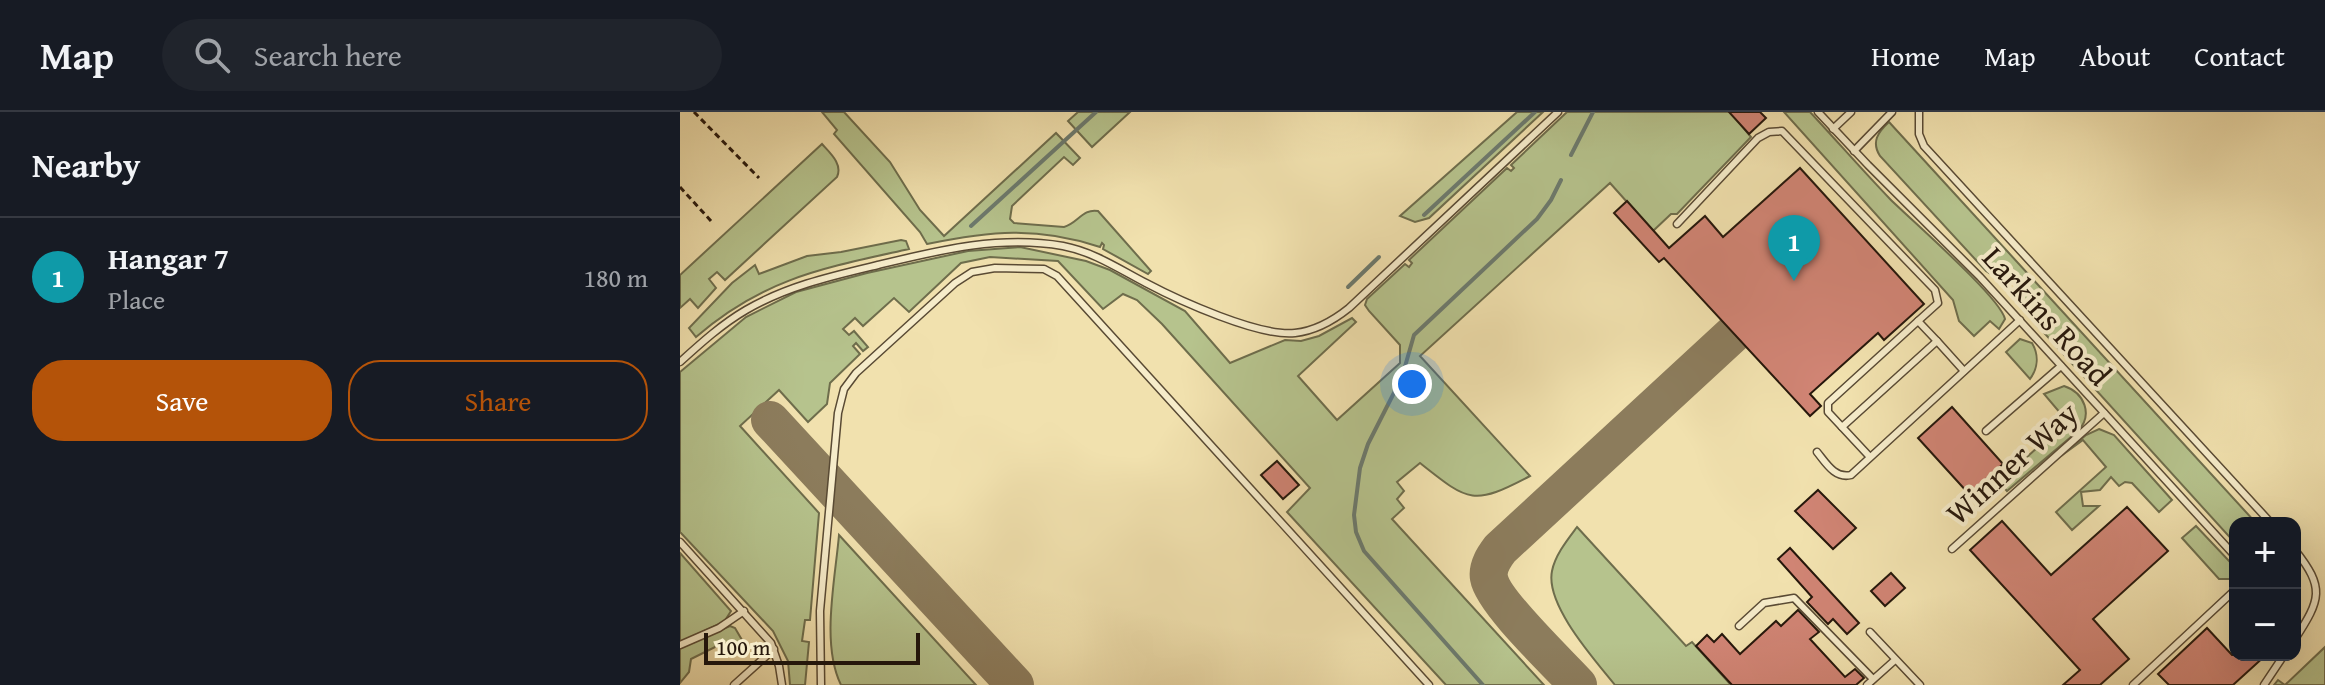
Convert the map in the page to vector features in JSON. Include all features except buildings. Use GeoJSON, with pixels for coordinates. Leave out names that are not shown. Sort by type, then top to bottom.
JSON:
{"type":"FeatureCollection","features":[{"type":"Feature","properties":{"kind":"lane"},"geometry":{"type":"LineString","coordinates":[[680,362],[745,310],[807,283],[949,249],[1000,242],[1033,242],[1086,252],[1160,290],[1249,325],[1287,333],[1316,327],[1349,308],[1558,112]]}},
{"type":"Feature","properties":{"kind":"lane","name":"Larkins Road"},"geometry":{"type":"LineString","coordinates":[[1818,112],[1959,255],[2229,549]]}},
{"type":"Feature","properties":{"kind":"lane"},"geometry":{"type":"LineString","coordinates":[[1833,129],[1851,112]]}},
{"type":"Feature","properties":{"kind":"lane"},"geometry":{"type":"LineString","coordinates":[[1854,151],[1892,112]]}},
{"type":"Feature","properties":{"kind":"lane"},"geometry":{"type":"LineString","coordinates":[[1919,112],[1919,134],[1924,146],[2265,517]]}},
{"type":"Feature","properties":{"kind":"lane"},"geometry":{"type":"LineString","coordinates":[[1677,224],[1758,138],[1769,132],[1782,131],[1935,290],[1938,303],[1828,403],[1828,412],[1869,456]]}},
{"type":"Feature","properties":{"kind":"lane"},"geometry":{"type":"LineString","coordinates":[[821,685],[820,611],[838,413],[844,389],[856,373],[955,283],[975,270],[995,268],[1044,269],[1054,273],[1429,685]]}},
{"type":"Feature","properties":{"kind":"lane"},"geometry":{"type":"LineString","coordinates":[[1817,452],[1835,472],[1846,477],[1859,470],[1869,456],[2020,320]]}},
{"type":"Feature","properties":{"kind":"lane"},"geometry":{"type":"LineString","coordinates":[[1918,321],[1964,371]]}},
{"type":"Feature","properties":{"kind":"lane"},"geometry":{"type":"LineString","coordinates":[[1842,427],[1937,341]]}},
{"type":"Feature","properties":{"kind":"lane"},"geometry":{"type":"LineString","coordinates":[[1986,431],[2061,366]]}},
{"type":"Feature","properties":{"kind":"lane","name":"Winner Way"},"geometry":{"type":"LineString","coordinates":[[1952,549],[2104,413]]}},
{"type":"Feature","properties":{"kind":"lane"},"geometry":{"type":"LineString","coordinates":[[680,542],[744,611],[774,649],[782,685]]}},
{"type":"Feature","properties":{"kind":"lane"},"geometry":{"type":"LineString","coordinates":[[2301,557],[2311,568],[2320,588],[2314,609],[2301,630]]}},
{"type":"Feature","properties":{"kind":"lane"},"geometry":{"type":"LineString","coordinates":[[2133,685],[2229,596]]}},
{"type":"Feature","properties":{"kind":"lane"},"geometry":{"type":"LineString","coordinates":[[1739,626],[1764,603],[1794,598],[1873,679]]}},
{"type":"Feature","properties":{"kind":"lane"},"geometry":{"type":"LineString","coordinates":[[680,645],[719,628],[744,611]]}},
{"type":"Feature","properties":{"kind":"lane"},"geometry":{"type":"LineString","coordinates":[[1870,632],[1920,685]]}},
{"type":"Feature","properties":{"kind":"lane"},"geometry":{"type":"LineString","coordinates":[[734,685],[774,649]]}},
{"type":"Feature","properties":{"kind":"lane"},"geometry":{"type":"LineString","coordinates":[[1867,685],[1895,660]]}},
{"type":"Feature","properties":{"kind":"lane"},"geometry":{"type":"LineString","coordinates":[[2264,685],[2280,661]]}},
{"type":"Feature","properties":{"kind":"path"},"geometry":{"type":"LineString","coordinates":[[694,112],[759,178]]}},
{"type":"Feature","properties":{"kind":"path"},"geometry":{"type":"LineString","coordinates":[[680,187],[711,221]]}},
{"type":"Feature","properties":{"kind":"green space"},"geometry":{"type":"Polygon","coordinates":[[[822,112],[844,112],[890,162],[920,210],[944,236],[1056,133],[1080,158],[1073,165],[1064,157],[1012,206],[1010,219],[1014,223],[1064,227],[1088,212],[1098,211],[1151,271],[1148,274],[1103,249],[1102,243],[1100,247],[1034,233],[972,236],[927,244],[920,232],[834,134],[837,130],[822,112]]]}},
{"type":"Feature","properties":{"kind":"green space"},"geometry":{"type":"Polygon","coordinates":[[[1078,112],[1130,112],[1092,147],[1068,121],[1078,112]]]}},
{"type":"Feature","properties":{"kind":"green space"},"geometry":{"type":"Polygon","coordinates":[[[1517,112],[1543,112],[1429,218],[1415,222],[1400,216],[1517,112]]]}},
{"type":"Feature","properties":{"kind":"green space"},"geometry":{"type":"Polygon","coordinates":[[[1567,112],[1757,112],[1741,125],[1751,137],[1677,214],[1671,214],[1653,231],[1610,183],[1420,356],[1530,476],[1496,492],[1472,495],[1450,486],[1420,463],[1397,482],[1404,491],[1397,499],[1404,508],[1392,519],[1544,685],[1446,685],[1287,512],[1310,488],[1162,324],[1137,300],[1123,294],[1103,309],[1058,261],[990,257],[961,263],[909,312],[894,298],[863,326],[855,318],[843,329],[849,335],[854,331],[868,347],[863,351],[856,343],[853,346],[860,354],[830,383],[827,404],[808,422],[779,390],[740,426],[819,513],[810,620],[805,620],[802,641],[809,642],[805,685],[790,685],[788,661],[773,631],[680,532],[680,372],[746,317],[796,292],[968,251],[1020,247],[1086,261],[1110,270],[1185,311],[1230,363],[1285,340],[1301,341],[1319,336],[1352,318],[1356,322],[1298,376],[1337,420],[1400,363],[1400,345],[1369,311],[1365,305],[1367,299],[1405,264],[1409,267],[1412,263],[1409,260],[1507,168],[1511,171],[1514,168],[1511,165],[1567,112]]]}},
{"type":"Feature","properties":{"kind":"green space"},"geometry":{"type":"Polygon","coordinates":[[[1784,112],[1810,112],[1890,199],[1988,294],[2005,319],[1999,329],[1990,321],[1974,336],[1959,321],[1953,300],[1784,112]]]}},
{"type":"Feature","properties":{"kind":"green space"},"geometry":{"type":"Polygon","coordinates":[[[1889,122],[2251,517],[2229,517],[2229,536],[2028,315],[2021,299],[2026,288],[2014,275],[1994,276],[1986,271],[1880,156],[1876,146],[1889,122]]]}},
{"type":"Feature","properties":{"kind":"green space"},"geometry":{"type":"Polygon","coordinates":[[[822,144],[837,163],[837,177],[725,280],[717,272],[709,279],[716,288],[698,308],[690,299],[680,308],[680,275],[822,144]]]}},
{"type":"Feature","properties":{"kind":"green space"},"geometry":{"type":"Polygon","coordinates":[[[906,241],[909,249],[796,278],[746,301],[696,337],[689,328],[732,283],[755,265],[759,274],[807,256],[906,241]]]}},
{"type":"Feature","properties":{"kind":"green space"},"geometry":{"type":"Polygon","coordinates":[[[2020,339],[2032,343],[2036,352],[2036,366],[2030,379],[2006,352],[2020,339]]]}},
{"type":"Feature","properties":{"kind":"green space"},"geometry":{"type":"Polygon","coordinates":[[[2064,386],[2082,399],[2086,412],[2083,425],[2007,491],[1999,482],[2067,421],[2044,394],[2064,386]]]}},
{"type":"Feature","properties":{"kind":"green space"},"geometry":{"type":"Polygon","coordinates":[[[2099,429],[2114,435],[2172,500],[2159,512],[2132,483],[2125,482],[2119,486],[2111,477],[2100,490],[2081,492],[2083,506],[2099,506],[2072,530],[2056,512],[2106,467],[2083,440],[2061,456],[2086,435],[2099,429]]]}},
{"type":"Feature","properties":{"kind":"green space"},"geometry":{"type":"Polygon","coordinates":[[[2196,526],[2229,561],[2229,579],[2219,579],[2182,538],[2196,526]]]}},
{"type":"Feature","properties":{"kind":"green space"},"geometry":{"type":"Polygon","coordinates":[[[1577,527],[1686,646],[1692,642],[1731,685],[1615,685],[1573,631],[1556,600],[1552,585],[1556,559],[1577,527]]]}},
{"type":"Feature","properties":{"kind":"green space"},"geometry":{"type":"Polygon","coordinates":[[[839,535],[976,685],[841,685],[835,669],[831,632],[839,535]]]}},
{"type":"Feature","properties":{"kind":"green space"},"geometry":{"type":"Polygon","coordinates":[[[680,553],[731,611],[724,622],[680,642],[680,553]]]}},
{"type":"Feature","properties":{"kind":"green space"},"geometry":{"type":"Polygon","coordinates":[[[730,626],[735,628],[742,640],[730,648],[725,642],[691,659],[689,672],[680,683],[680,648],[730,626]]]}},
{"type":"Feature","properties":{"kind":"green space"},"geometry":{"type":"Polygon","coordinates":[[[2325,647],[2325,685],[2285,685],[2325,647]]]}},
{"type":"Feature","properties":{"kind":"waterway"},"geometry":{"type":"LineString","coordinates":[[971,226],[1096,112]]}},
{"type":"Feature","properties":{"kind":"waterway"},"geometry":{"type":"LineString","coordinates":[[1424,215],[1535,112]]}},
{"type":"Feature","properties":{"kind":"waterway"},"geometry":{"type":"LineString","coordinates":[[1571,155],[1593,112]]}},
{"type":"Feature","properties":{"kind":"waterway"},"geometry":{"type":"LineString","coordinates":[[1483,685],[1364,551],[1356,532],[1354,515],[1360,468],[1368,444],[1402,377],[1414,335],[1537,219],[1561,180]]}},
{"type":"Feature","properties":{"kind":"waterway"},"geometry":{"type":"LineString","coordinates":[[1348,287],[1379,257]]}},
{"type":"Feature","properties":{"kind":"taxiway"},"geometry":{"type":"LineString","coordinates":[[1578,685],[1502,602],[1489,578],[1492,562],[1500,549],[1733,334]]}},
{"type":"Feature","properties":{"kind":"taxiway"},"geometry":{"type":"LineString","coordinates":[[770,420],[1015,685]]}},
{"type":"Feature","properties":{"kind":"place","name":"Hangar 7"},"geometry":{"type":"Point","coordinates":[1794,281]}}]}
